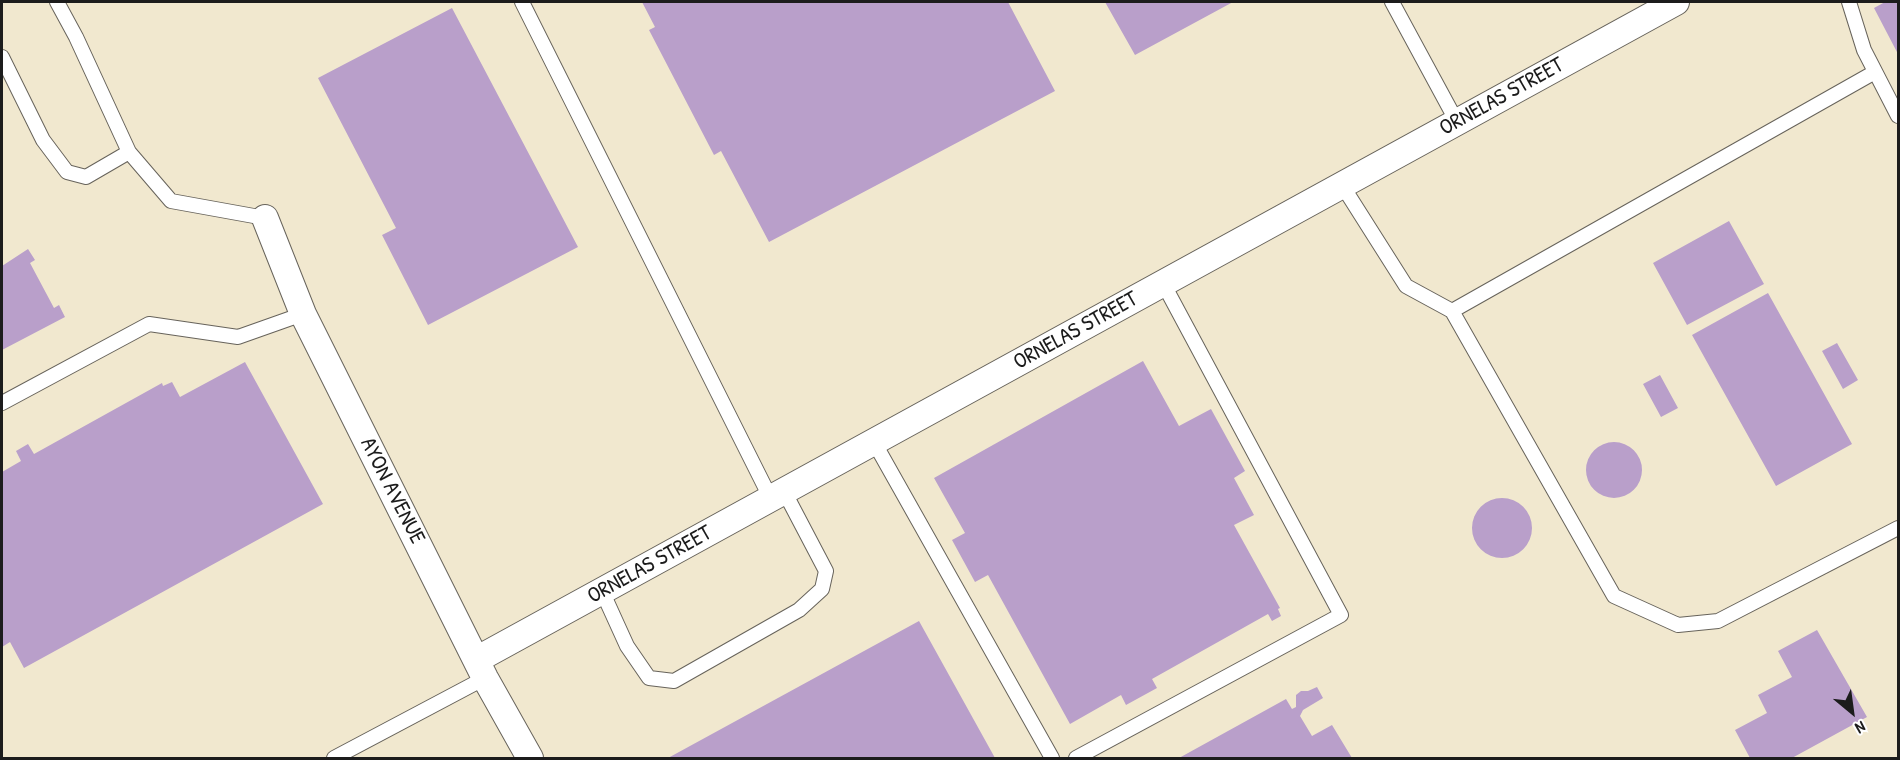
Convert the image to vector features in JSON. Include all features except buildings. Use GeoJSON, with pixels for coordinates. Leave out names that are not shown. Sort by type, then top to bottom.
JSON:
{"type":"FeatureCollection","features":[{"type":"Feature","properties":{"kind":"street","name":"ORNELAS STREET"},"geometry":{"type":"LineString","coordinates":[[481,669],[602,591],[1676,2]]}},
{"type":"Feature","properties":{"kind":"street","name":"AYON AVENUE"},"geometry":{"type":"LineString","coordinates":[[265,218],[303,314],[481,669],[530,759]]}},
{"type":"Feature","properties":{"kind":"lane"},"geometry":{"type":"LineString","coordinates":[[57,2],[76,37],[129,152],[171,201],[265,218]]}},
{"type":"Feature","properties":{"kind":"lane"},"geometry":{"type":"LineString","coordinates":[[522,2],[778,495],[826,571],[822,589],[799,610],[674,681],[649,678],[627,646],[602,591]]}},
{"type":"Feature","properties":{"kind":"lane"},"geometry":{"type":"LineString","coordinates":[[1392,2],[1457,122]]}},
{"type":"Feature","properties":{"kind":"lane"},"geometry":{"type":"LineString","coordinates":[[1849,2],[1864,50],[1899,117]]}},
{"type":"Feature","properties":{"kind":"lane"},"geometry":{"type":"LineString","coordinates":[[2,57],[43,140],[67,172],[86,177],[129,152]]}},
{"type":"Feature","properties":{"kind":"lane"},"geometry":{"type":"LineString","coordinates":[[1452,311],[1875,72]]}},
{"type":"Feature","properties":{"kind":"lane"},"geometry":{"type":"LineString","coordinates":[[1342,185],[1406,286],[1452,311],[1614,596],[1678,625],[1718,621],[1899,528]]}},
{"type":"Feature","properties":{"kind":"lane"},"geometry":{"type":"LineString","coordinates":[[1076,759],[1341,615],[1163,283]]}},
{"type":"Feature","properties":{"kind":"lane"},"geometry":{"type":"LineString","coordinates":[[2,403],[149,324],[238,337],[303,314]]}},
{"type":"Feature","properties":{"kind":"lane"},"geometry":{"type":"LineString","coordinates":[[874,442],[1052,759]]}},
{"type":"Feature","properties":{"kind":"lane"},"geometry":{"type":"LineString","coordinates":[[334,759],[481,669]]}}]}
